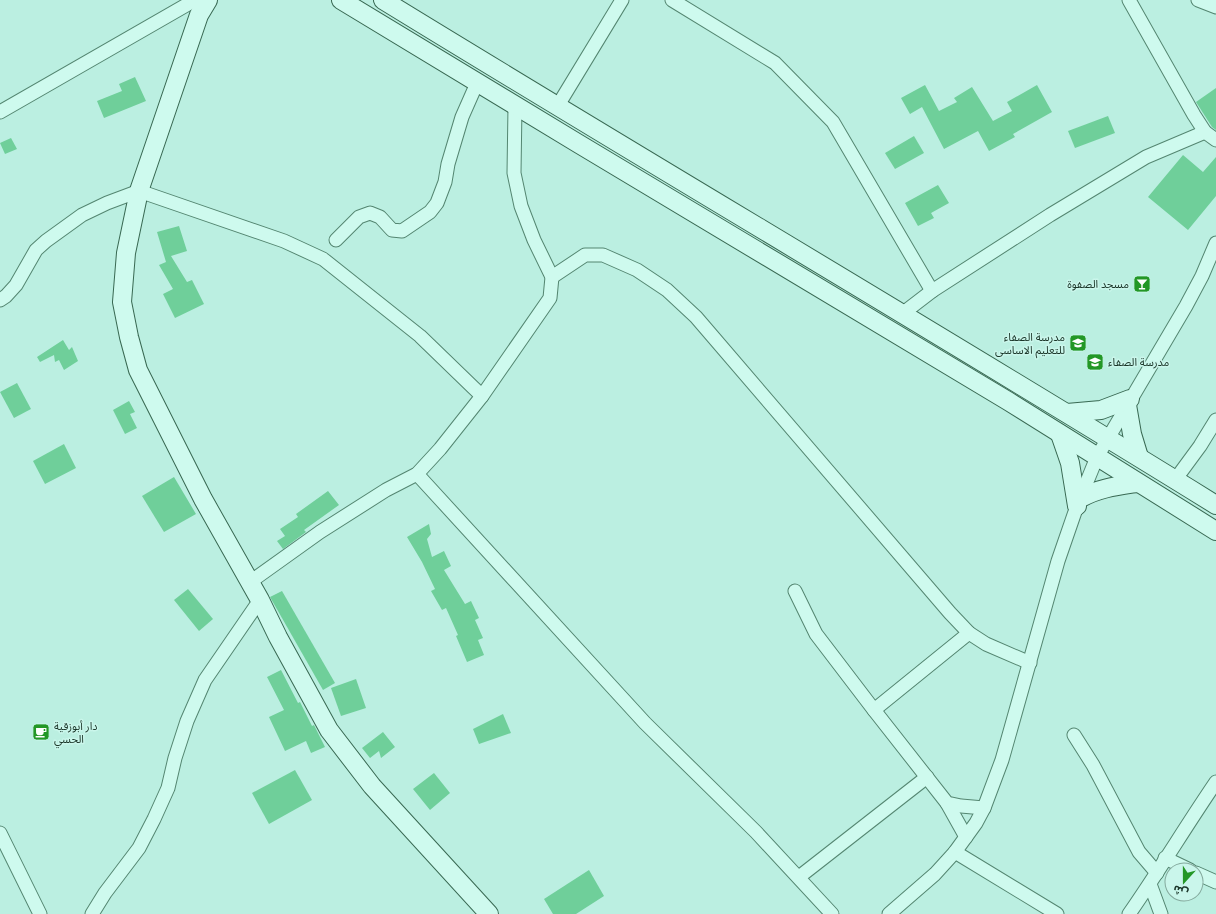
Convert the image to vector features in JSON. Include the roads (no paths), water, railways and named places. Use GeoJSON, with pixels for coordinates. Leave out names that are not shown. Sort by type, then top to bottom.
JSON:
{"type":"FeatureCollection","features":[{"type":"Feature","properties":{"kind":"main road"},"geometry":{"type":"LineString","coordinates":[[341,0],[1060,434],[1216,531]]}},
{"type":"Feature","properties":{"kind":"main road"},"geometry":{"type":"LineString","coordinates":[[383,0],[557,107],[1067,413],[1216,505]]}},
{"type":"Feature","properties":{"kind":"main road"},"geometry":{"type":"LineString","coordinates":[[200,4],[139,191],[126,253],[122,302],[128,337],[138,370],[203,499],[260,600],[278,637],[329,730],[372,786],[489,914]]}},
{"type":"Feature","properties":{"kind":"main road"},"geometry":{"type":"LineString","coordinates":[[1067,413],[1101,410],[1129,402],[1132,434],[1139,458]]}},
{"type":"Feature","properties":{"kind":"main road"},"geometry":{"type":"LineString","coordinates":[[1060,434],[1070,463],[1079,502],[1098,489],[1137,483]]}},
{"type":"Feature","properties":{"kind":"street"},"geometry":{"type":"LineString","coordinates":[[557,107],[622,0]]}},
{"type":"Feature","properties":{"kind":"street"},"geometry":{"type":"LineString","coordinates":[[672,0],[775,63],[833,122],[932,291]]}},
{"type":"Feature","properties":{"kind":"street"},"geometry":{"type":"LineString","coordinates":[[902,314],[932,291],[1050,215],[1146,157],[1211,136],[1130,0]]}},
{"type":"Feature","properties":{"kind":"street"},"geometry":{"type":"LineString","coordinates":[[1198,0],[1216,7]]}},
{"type":"Feature","properties":{"kind":"street"},"geometry":{"type":"LineString","coordinates":[[0,112],[200,4]]}},
{"type":"Feature","properties":{"kind":"street"},"geometry":{"type":"LineString","coordinates":[[336,240],[359,217],[370,213],[380,217],[392,230],[402,231],[430,212],[437,203],[441,193],[462,117],[477,83]]}},
{"type":"Feature","properties":{"kind":"street"},"geometry":{"type":"LineString","coordinates":[[250,582],[326,528],[386,490],[417,474],[440,449],[482,396],[550,298],[552,277],[534,240],[521,206],[514,173],[515,106]]}},
{"type":"Feature","properties":{"kind":"street"},"geometry":{"type":"LineString","coordinates":[[0,300],[16,285],[36,250],[46,241],[82,215],[107,203],[139,191],[284,241],[323,259],[420,336],[482,396]]}},
{"type":"Feature","properties":{"kind":"street"},"geometry":{"type":"LineString","coordinates":[[889,914],[935,874],[956,852],[976,824],[984,808],[1002,760],[1058,561],[1097,457],[1186,306],[1215,249]]}},
{"type":"Feature","properties":{"kind":"street"},"geometry":{"type":"LineString","coordinates":[[552,277],[585,255],[604,255],[637,270],[667,290],[696,317],[950,613],[969,633],[986,644],[1030,663]]}},
{"type":"Feature","properties":{"kind":"street"},"geometry":{"type":"LineString","coordinates":[[1175,480],[1200,446],[1216,420]]}},
{"type":"Feature","properties":{"kind":"street"},"geometry":{"type":"LineString","coordinates":[[417,474],[645,723],[756,832],[832,914]]}},
{"type":"Feature","properties":{"kind":"street"},"geometry":{"type":"LineString","coordinates":[[795,591],[816,634],[947,803],[966,837]]}},
{"type":"Feature","properties":{"kind":"street"},"geometry":{"type":"LineString","coordinates":[[92,914],[139,848],[154,819],[168,788],[175,758],[187,721],[205,680],[260,600]]}},
{"type":"Feature","properties":{"kind":"street"},"geometry":{"type":"LineString","coordinates":[[874,710],[969,633]]}},
{"type":"Feature","properties":{"kind":"street"},"geometry":{"type":"LineString","coordinates":[[1074,735],[1093,765],[1140,852],[1153,879],[1161,914]]}},
{"type":"Feature","properties":{"kind":"street"},"geometry":{"type":"LineString","coordinates":[[799,877],[927,777]]}},
{"type":"Feature","properties":{"kind":"street"},"geometry":{"type":"LineString","coordinates":[[1129,914],[1216,782]]}},
{"type":"Feature","properties":{"kind":"street"},"geometry":{"type":"LineString","coordinates":[[947,803],[966,807],[984,808]]}},
{"type":"Feature","properties":{"kind":"street"},"geometry":{"type":"LineString","coordinates":[[0,834],[40,914]]}},
{"type":"Feature","properties":{"kind":"street"},"geometry":{"type":"LineString","coordinates":[[956,852],[1057,914]]}},
{"type":"Feature","properties":{"kind":"street"},"geometry":{"type":"LineString","coordinates":[[1165,858],[1173,862]]}},
{"type":"Feature","properties":{"kind":"street"},"geometry":{"type":"LineString","coordinates":[[1204,877],[1216,882]]}},
{"type":"Feature","properties":{"kind":"place","name":"مسجد الصفوة"},"geometry":{"type":"Point","coordinates":[1142,284]}},
{"type":"Feature","properties":{"kind":"place","name":"مدرسة الصفاء للتعليم الاساسى"},"geometry":{"type":"Point","coordinates":[1078,343]}},
{"type":"Feature","properties":{"kind":"place","name":"مدرسة الصفاء"},"geometry":{"type":"Point","coordinates":[1095,362]}},
{"type":"Feature","properties":{"kind":"place","name":"دار أبوزقية الحسي"},"geometry":{"type":"Point","coordinates":[41,732]}}]}
